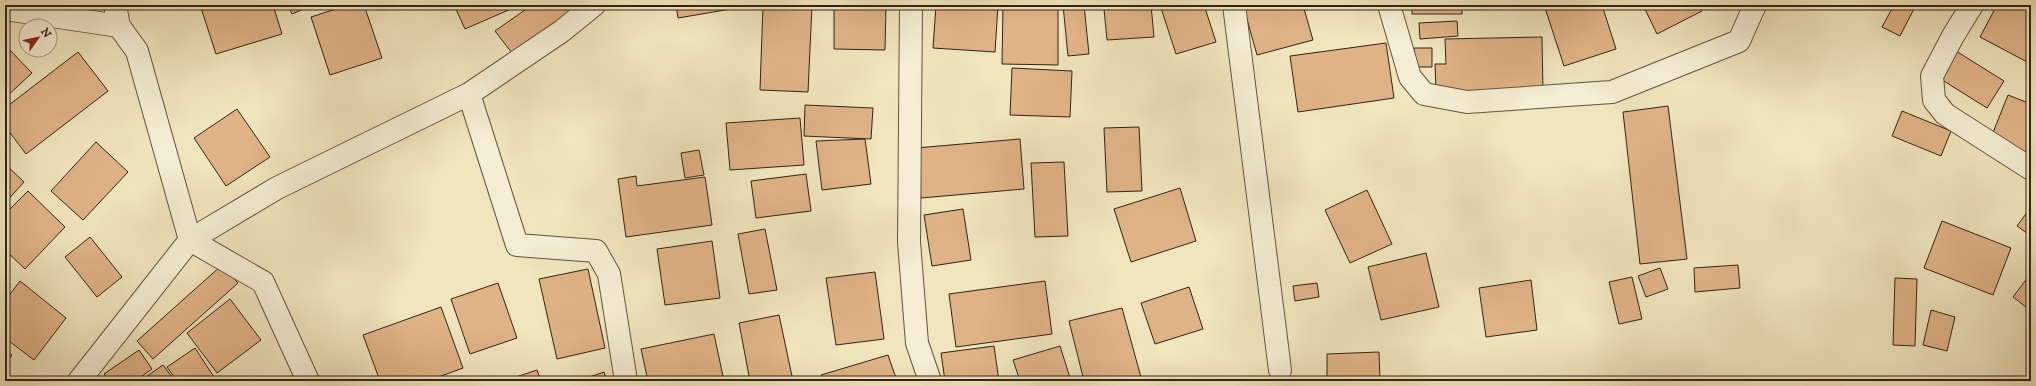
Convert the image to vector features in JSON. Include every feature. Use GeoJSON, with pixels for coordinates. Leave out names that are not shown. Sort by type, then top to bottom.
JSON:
{"type":"FeatureCollection","features":[{"type":"Feature","properties":{"kind":"street"},"geometry":{"type":"LineString","coordinates":[[115,5],[119,26],[137,51],[190,240],[263,282],[308,381]]}},
{"type":"Feature","properties":{"kind":"street"},"geometry":{"type":"LineString","coordinates":[[79,381],[190,240],[277,188],[469,94],[562,31],[594,5]]}},
{"type":"Feature","properties":{"kind":"street"},"geometry":{"type":"LineString","coordinates":[[911,5],[909,242],[917,343],[930,381]]}},
{"type":"Feature","properties":{"kind":"street"},"geometry":{"type":"LineString","coordinates":[[1234,5],[1280,370]]}},
{"type":"Feature","properties":{"kind":"street"},"geometry":{"type":"LineString","coordinates":[[1389,5],[1410,77],[1424,94],[1467,102],[1612,92],[1739,41],[1755,5]]}},
{"type":"Feature","properties":{"kind":"street"},"geometry":{"type":"LineString","coordinates":[[1972,5],[1953,36],[1932,76],[1934,100],[1945,114],[2031,169]]}},
{"type":"Feature","properties":{"kind":"street"},"geometry":{"type":"LineString","coordinates":[[5,9],[119,26]]}},
{"type":"Feature","properties":{"kind":"street"},"geometry":{"type":"LineString","coordinates":[[469,94],[518,245],[596,251],[609,274],[626,381]]}},
{"type":"Feature","properties":{"kind":"building"},"geometry":{"type":"Polygon","coordinates":[[[200,5],[273,5],[282,34],[216,54],[200,5]]]}},
{"type":"Feature","properties":{"kind":"building"},"geometry":{"type":"Polygon","coordinates":[[[288,5],[313,5],[292,14],[288,5]]]}},
{"type":"Feature","properties":{"kind":"building"},"geometry":{"type":"Polygon","coordinates":[[[348,5],[364,5],[382,58],[330,75],[311,17],[348,5]]]}},
{"type":"Feature","properties":{"kind":"building"},"geometry":{"type":"Polygon","coordinates":[[[454,5],[520,5],[465,29],[454,5]]]}},
{"type":"Feature","properties":{"kind":"building"},"geometry":{"type":"Polygon","coordinates":[[[532,5],[579,5],[512,53],[495,31],[532,5]]]}},
{"type":"Feature","properties":{"kind":"building"},"geometry":{"type":"Polygon","coordinates":[[[676,5],[743,5],[743,7],[678,18],[676,5]]]}},
{"type":"Feature","properties":{"kind":"building"},"geometry":{"type":"Polygon","coordinates":[[[763,5],[812,5],[808,92],[760,90],[763,5]]]}},
{"type":"Feature","properties":{"kind":"building"},"geometry":{"type":"Polygon","coordinates":[[[834,5],[886,5],[885,50],[834,49],[834,5]]]}},
{"type":"Feature","properties":{"kind":"building"},"geometry":{"type":"Polygon","coordinates":[[[936,5],[998,5],[995,52],[933,48],[936,5]]]}},
{"type":"Feature","properties":{"kind":"building"},"geometry":{"type":"Polygon","coordinates":[[[1003,5],[1058,5],[1058,65],[1002,64],[1003,5]]]}},
{"type":"Feature","properties":{"kind":"building"},"geometry":{"type":"Polygon","coordinates":[[[1063,5],[1084,5],[1089,54],[1068,56],[1063,5]]]}},
{"type":"Feature","properties":{"kind":"building"},"geometry":{"type":"Polygon","coordinates":[[[1151,5],[1154,37],[1107,40],[1104,9],[1151,5]]]}},
{"type":"Feature","properties":{"kind":"building"},"geometry":{"type":"Polygon","coordinates":[[[1160,5],[1204,5],[1216,42],[1176,54],[1160,5]]]}},
{"type":"Feature","properties":{"kind":"building"},"geometry":{"type":"Polygon","coordinates":[[[1243,5],[1303,5],[1313,40],[1257,55],[1243,5]]]}},
{"type":"Feature","properties":{"kind":"building"},"geometry":{"type":"Polygon","coordinates":[[[1412,5],[1462,5],[1462,14],[1412,14],[1412,5]]]}},
{"type":"Feature","properties":{"kind":"building"},"geometry":{"type":"Polygon","coordinates":[[[1544,5],[1602,5],[1616,49],[1564,66],[1544,5]]]}},
{"type":"Feature","properties":{"kind":"building"},"geometry":{"type":"Polygon","coordinates":[[[1643,5],[1699,5],[1702,11],[1657,34],[1643,5]]]}},
{"type":"Feature","properties":{"kind":"building"},"geometry":{"type":"Polygon","coordinates":[[[1894,5],[1916,5],[1900,36],[1882,27],[1894,5]]]}},
{"type":"Feature","properties":{"kind":"building"},"geometry":{"type":"Polygon","coordinates":[[[1997,5],[2023,5],[2031,9],[2031,64],[1980,37],[1997,5]]]}},
{"type":"Feature","properties":{"kind":"building"},"geometry":{"type":"Polygon","coordinates":[[[1457,21],[1458,36],[1420,39],[1419,23],[1457,21]]]}},
{"type":"Feature","properties":{"kind":"building"},"geometry":{"type":"Polygon","coordinates":[[[1542,37],[1543,93],[1447,95],[1436,89],[1435,64],[1446,64],[1445,39],[1542,37]]]}},
{"type":"Feature","properties":{"kind":"building"},"geometry":{"type":"Polygon","coordinates":[[[1386,43],[1394,98],[1298,112],[1290,56],[1386,43]]]}},
{"type":"Feature","properties":{"kind":"building"},"geometry":{"type":"Polygon","coordinates":[[[5,45],[32,73],[5,98],[5,45]]]}},
{"type":"Feature","properties":{"kind":"building"},"geometry":{"type":"Polygon","coordinates":[[[1414,48],[1432,48],[1432,67],[1413,67],[1414,48]]]}},
{"type":"Feature","properties":{"kind":"building"},"geometry":{"type":"Polygon","coordinates":[[[1956,51],[2004,81],[1987,108],[1939,78],[1956,51]]]}},
{"type":"Feature","properties":{"kind":"building"},"geometry":{"type":"Polygon","coordinates":[[[78,52],[108,91],[26,154],[5,126],[5,108],[78,52]]]}},
{"type":"Feature","properties":{"kind":"building"},"geometry":{"type":"Polygon","coordinates":[[[1012,68],[1072,71],[1070,117],[1010,115],[1012,68]]]}},
{"type":"Feature","properties":{"kind":"building"},"geometry":{"type":"Polygon","coordinates":[[[2008,95],[2031,104],[2031,156],[1990,140],[2008,95]]]}},
{"type":"Feature","properties":{"kind":"building"},"geometry":{"type":"Polygon","coordinates":[[[805,105],[873,108],[871,139],[804,136],[805,105]]]}},
{"type":"Feature","properties":{"kind":"building"},"geometry":{"type":"Polygon","coordinates":[[[1668,106],[1687,259],[1640,264],[1623,112],[1668,106]]]}},
{"type":"Feature","properties":{"kind":"building"},"geometry":{"type":"Polygon","coordinates":[[[237,109],[270,157],[226,186],[194,138],[237,109]]]}},
{"type":"Feature","properties":{"kind":"building"},"geometry":{"type":"Polygon","coordinates":[[[1902,111],[1951,131],[1941,156],[1892,136],[1902,111]]]}},
{"type":"Feature","properties":{"kind":"building"},"geometry":{"type":"Polygon","coordinates":[[[800,118],[804,165],[730,170],[726,123],[800,118]]]}},
{"type":"Feature","properties":{"kind":"building"},"geometry":{"type":"Polygon","coordinates":[[[1139,127],[1142,191],[1107,192],[1104,128],[1139,127]]]}},
{"type":"Feature","properties":{"kind":"building"},"geometry":{"type":"Polygon","coordinates":[[[865,139],[871,184],[822,190],[816,141],[865,139]]]}},
{"type":"Feature","properties":{"kind":"building"},"geometry":{"type":"Polygon","coordinates":[[[1020,139],[1024,189],[921,198],[916,148],[1020,139]]]}},
{"type":"Feature","properties":{"kind":"building"},"geometry":{"type":"Polygon","coordinates":[[[96,142],[128,172],[83,220],[51,191],[96,142]]]}},
{"type":"Feature","properties":{"kind":"building"},"geometry":{"type":"Polygon","coordinates":[[[699,150],[704,175],[685,178],[681,153],[699,150]]]}},
{"type":"Feature","properties":{"kind":"building"},"geometry":{"type":"Polygon","coordinates":[[[1064,162],[1068,236],[1035,237],[1031,163],[1064,162]]]}},
{"type":"Feature","properties":{"kind":"building"},"geometry":{"type":"Polygon","coordinates":[[[5,164],[24,182],[5,203],[5,164]]]}},
{"type":"Feature","properties":{"kind":"building"},"geometry":{"type":"Polygon","coordinates":[[[806,174],[811,211],[756,218],[751,181],[806,174]]]}},
{"type":"Feature","properties":{"kind":"building"},"geometry":{"type":"Polygon","coordinates":[[[636,176],[637,186],[705,177],[712,225],[626,237],[618,179],[636,176]]]}},
{"type":"Feature","properties":{"kind":"building"},"geometry":{"type":"Polygon","coordinates":[[[1180,188],[1196,241],[1131,262],[1114,209],[1180,188]]]}},
{"type":"Feature","properties":{"kind":"building"},"geometry":{"type":"Polygon","coordinates":[[[1367,190],[1392,244],[1350,263],[1325,210],[1367,190]]]}},
{"type":"Feature","properties":{"kind":"building"},"geometry":{"type":"Polygon","coordinates":[[[28,191],[65,227],[25,269],[5,250],[5,214],[28,191]]]}},
{"type":"Feature","properties":{"kind":"building"},"geometry":{"type":"Polygon","coordinates":[[[2031,207],[2031,236],[2017,226],[2031,207]]]}},
{"type":"Feature","properties":{"kind":"building"},"geometry":{"type":"Polygon","coordinates":[[[963,209],[971,260],[932,266],[924,215],[963,209]]]}},
{"type":"Feature","properties":{"kind":"building"},"geometry":{"type":"Polygon","coordinates":[[[1942,221],[2011,248],[1993,295],[1924,268],[1942,221]]]}},
{"type":"Feature","properties":{"kind":"building"},"geometry":{"type":"Polygon","coordinates":[[[765,229],[777,290],[749,294],[738,234],[765,229]]]}},
{"type":"Feature","properties":{"kind":"building"},"geometry":{"type":"Polygon","coordinates":[[[90,237],[122,277],[97,297],[65,257],[90,237]]]}},
{"type":"Feature","properties":{"kind":"building"},"geometry":{"type":"Polygon","coordinates":[[[712,241],[720,298],[665,305],[657,249],[712,241]]]}},
{"type":"Feature","properties":{"kind":"building"},"geometry":{"type":"Polygon","coordinates":[[[1426,253],[1439,307],[1381,320],[1368,267],[1426,253]]]}},
{"type":"Feature","properties":{"kind":"building"},"geometry":{"type":"Polygon","coordinates":[[[222,265],[238,283],[153,359],[137,341],[222,265]]]}},
{"type":"Feature","properties":{"kind":"building"},"geometry":{"type":"Polygon","coordinates":[[[1738,265],[1740,288],[1695,292],[1694,268],[1738,265]]]}},
{"type":"Feature","properties":{"kind":"building"},"geometry":{"type":"Polygon","coordinates":[[[1660,268],[1668,289],[1646,297],[1638,276],[1660,268]]]}},
{"type":"Feature","properties":{"kind":"building"},"geometry":{"type":"Polygon","coordinates":[[[588,269],[605,348],[557,359],[539,279],[588,269]]]}},
{"type":"Feature","properties":{"kind":"building"},"geometry":{"type":"Polygon","coordinates":[[[875,272],[884,339],[836,345],[826,278],[875,272]]]}},
{"type":"Feature","properties":{"kind":"building"},"geometry":{"type":"Polygon","coordinates":[[[2031,273],[2031,311],[2013,297],[2031,273]]]}},
{"type":"Feature","properties":{"kind":"building"},"geometry":{"type":"Polygon","coordinates":[[[1632,277],[1642,319],[1619,324],[1609,282],[1632,277]]]}},
{"type":"Feature","properties":{"kind":"building"},"geometry":{"type":"Polygon","coordinates":[[[1895,278],[1917,279],[1915,346],[1893,345],[1895,278]]]}},
{"type":"Feature","properties":{"kind":"building"},"geometry":{"type":"Polygon","coordinates":[[[5,279],[10,285],[5,290],[5,279]]]}},
{"type":"Feature","properties":{"kind":"building"},"geometry":{"type":"Polygon","coordinates":[[[1531,280],[1537,330],[1486,337],[1479,288],[1531,280]]]}},
{"type":"Feature","properties":{"kind":"building"},"geometry":{"type":"Polygon","coordinates":[[[20,281],[66,318],[34,360],[5,338],[5,301],[20,281]]]}},
{"type":"Feature","properties":{"kind":"building"},"geometry":{"type":"Polygon","coordinates":[[[1045,281],[1052,334],[956,347],[949,294],[1045,281]]]}},
{"type":"Feature","properties":{"kind":"building"},"geometry":{"type":"Polygon","coordinates":[[[498,283],[517,338],[470,354],[451,299],[498,283]]]}},
{"type":"Feature","properties":{"kind":"building"},"geometry":{"type":"Polygon","coordinates":[[[1317,283],[1319,297],[1295,301],[1293,286],[1317,283]]]}},
{"type":"Feature","properties":{"kind":"building"},"geometry":{"type":"Polygon","coordinates":[[[1189,287],[1203,329],[1155,344],[1141,303],[1189,287]]]}},
{"type":"Feature","properties":{"kind":"building"},"geometry":{"type":"Polygon","coordinates":[[[230,299],[261,340],[217,373],[187,333],[230,299]]]}},
{"type":"Feature","properties":{"kind":"building"},"geometry":{"type":"Polygon","coordinates":[[[441,307],[463,368],[428,381],[380,381],[363,335],[441,307]]]}},
{"type":"Feature","properties":{"kind":"building"},"geometry":{"type":"Polygon","coordinates":[[[1122,308],[1142,381],[1084,381],[1069,321],[1122,308]]]}},
{"type":"Feature","properties":{"kind":"building"},"geometry":{"type":"Polygon","coordinates":[[[1931,310],[1955,317],[1947,351],[1923,345],[1931,310]]]}},
{"type":"Feature","properties":{"kind":"building"},"geometry":{"type":"Polygon","coordinates":[[[779,315],[793,381],[750,381],[739,323],[779,315]]]}},
{"type":"Feature","properties":{"kind":"building"},"geometry":{"type":"Polygon","coordinates":[[[714,334],[724,381],[648,381],[641,349],[714,334]]]}},
{"type":"Feature","properties":{"kind":"building"},"geometry":{"type":"Polygon","coordinates":[[[994,346],[999,381],[945,381],[941,353],[994,346]]]}},
{"type":"Feature","properties":{"kind":"building"},"geometry":{"type":"Polygon","coordinates":[[[1060,346],[1071,381],[1020,381],[1013,360],[1060,346]]]}},
{"type":"Feature","properties":{"kind":"building"},"geometry":{"type":"Polygon","coordinates":[[[195,348],[216,380],[177,381],[167,367],[195,348]]]}},
{"type":"Feature","properties":{"kind":"building"},"geometry":{"type":"Polygon","coordinates":[[[5,350],[12,355],[5,365],[5,350]]]}},
{"type":"Feature","properties":{"kind":"building"},"geometry":{"type":"Polygon","coordinates":[[[139,350],[152,369],[135,381],[109,381],[104,374],[139,350]]]}},
{"type":"Feature","properties":{"kind":"building"},"geometry":{"type":"Polygon","coordinates":[[[1379,352],[1380,381],[1327,381],[1327,354],[1379,352]]]}},
{"type":"Feature","properties":{"kind":"building"},"geometry":{"type":"Polygon","coordinates":[[[888,355],[897,381],[823,381],[821,375],[888,355]]]}},
{"type":"Feature","properties":{"kind":"building"},"geometry":{"type":"Polygon","coordinates":[[[163,365],[175,381],[140,381],[163,365]]]}},
{"type":"Feature","properties":{"kind":"building"},"geometry":{"type":"Polygon","coordinates":[[[537,370],[541,381],[504,381],[537,370]]]}},
{"type":"Feature","properties":{"kind":"building"},"geometry":{"type":"Polygon","coordinates":[[[604,372],[607,381],[578,381],[604,372]]]}}]}
